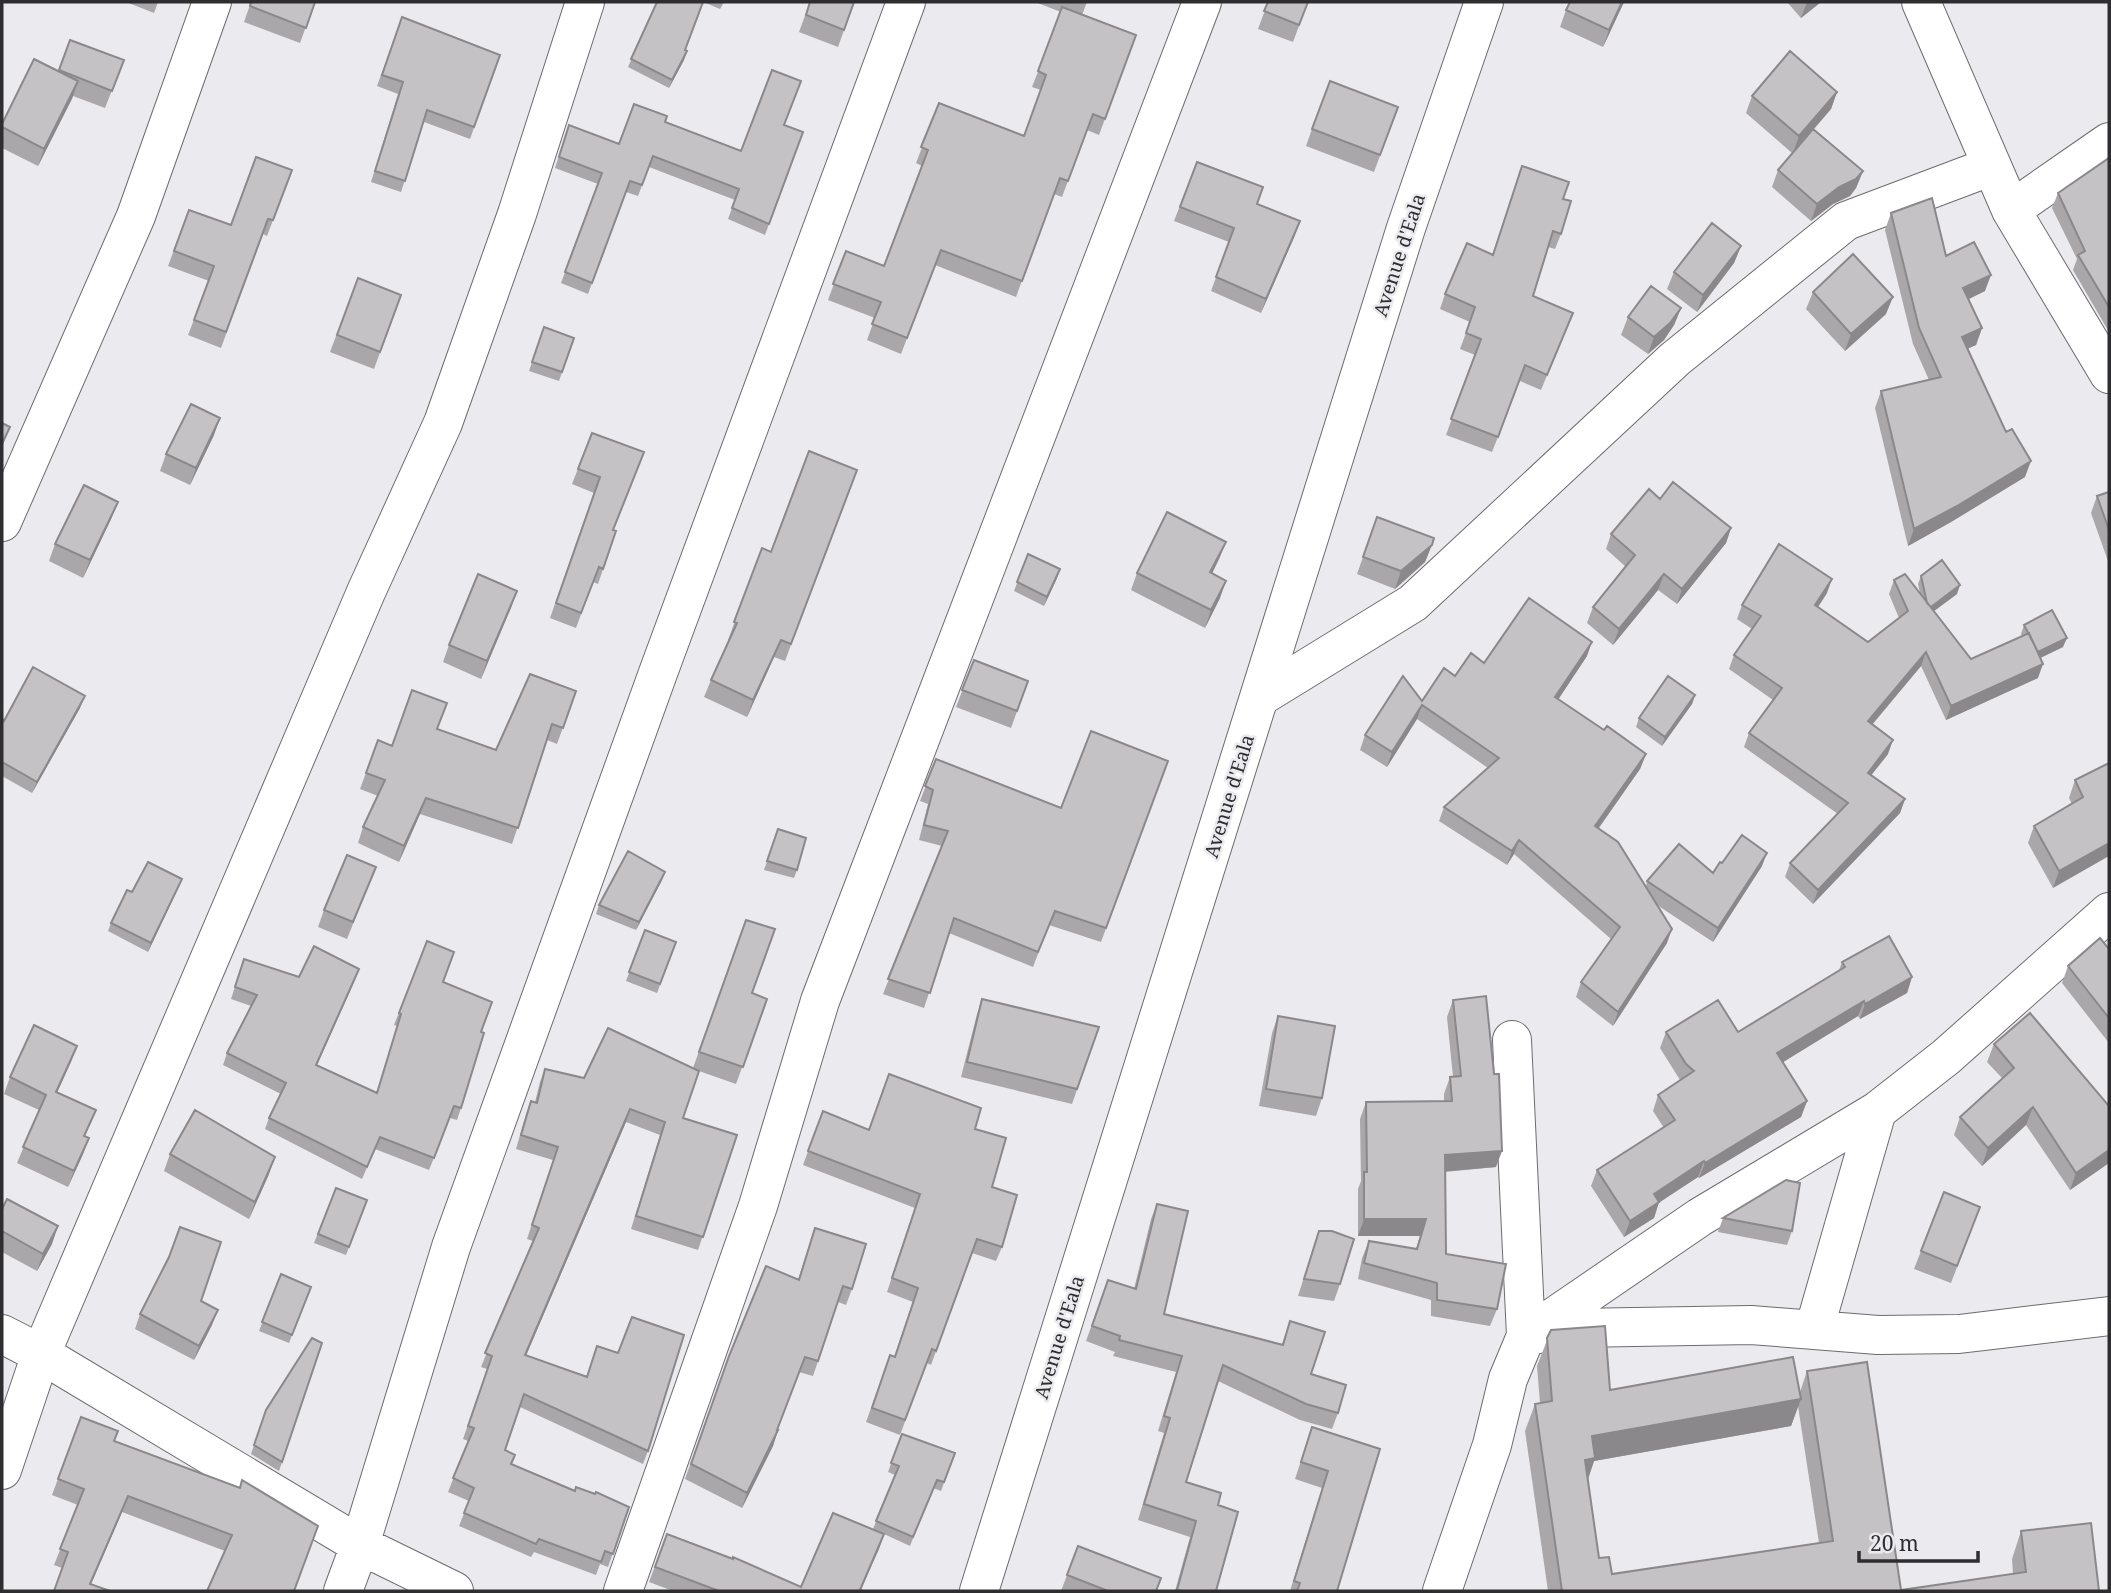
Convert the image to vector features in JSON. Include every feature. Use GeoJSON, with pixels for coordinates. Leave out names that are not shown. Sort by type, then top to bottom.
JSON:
{"type":"FeatureCollection","features":[{"type":"Feature","properties":{"kind":"street"},"geometry":{"type":"LineString","coordinates":[[2,523],[136,216],[212,2]]}},
{"type":"Feature","properties":{"kind":"street"},"geometry":{"type":"LineString","coordinates":[[2,1470],[41,1354],[366,592],[443,424],[517,214],[586,2]]}},
{"type":"Feature","properties":{"kind":"street"},"geometry":{"type":"LineString","coordinates":[[343,1591],[360,1545],[452,1247],[658,673],[906,2]]}},
{"type":"Feature","properties":{"kind":"street"},"geometry":{"type":"LineString","coordinates":[[623,1591],[758,1206],[820,1001],[1202,2]]}},
{"type":"Feature","properties":{"kind":"street","name":"Avenue d'Eala"},"geometry":{"type":"LineString","coordinates":[[979,1591],[1406,228],[1485,2]]}},
{"type":"Feature","properties":{"kind":"street"},"geometry":{"type":"LineString","coordinates":[[1921,2],[2011,210],[2109,374]]}},
{"type":"Feature","properties":{"kind":"street"},"geometry":{"type":"LineString","coordinates":[[2011,210],[2109,142]]}},
{"type":"Feature","properties":{"kind":"street"},"geometry":{"type":"LineString","coordinates":[[1261,697],[1413,603],[1675,359],[1846,221],[1992,166]]}},
{"type":"Feature","properties":{"kind":"street"},"geometry":{"type":"LineString","coordinates":[[1526,1336],[1700,1217],[1877,1111],[1946,1057],[2109,912]]}},
{"type":"Feature","properties":{"kind":"street"},"geometry":{"type":"LineString","coordinates":[[1442,1591],[1492,1445],[1508,1378],[1526,1336],[1512,1040]]}},
{"type":"Feature","properties":{"kind":"street"},"geometry":{"type":"LineString","coordinates":[[1814,1330],[1877,1111]]}},
{"type":"Feature","properties":{"kind":"street"},"geometry":{"type":"LineString","coordinates":[[1526,1336],[1576,1328],[1751,1325],[1878,1335],[1959,1334],[2109,1316]]}},
{"type":"Feature","properties":{"kind":"street"},"geometry":{"type":"LineString","coordinates":[[2,1334],[41,1354],[360,1545],[454,1591]]}},
{"type":"Feature","properties":{"kind":"building"},"geometry":{"type":"Polygon","coordinates":[[[251,2],[315,2],[306,28],[250,6],[251,2]]]}},
{"type":"Feature","properties":{"kind":"building"},"geometry":{"type":"Polygon","coordinates":[[[657,2],[703,2],[685,50],[687,51],[672,80],[631,59],[657,2]]]}},
{"type":"Feature","properties":{"kind":"building"},"geometry":{"type":"Polygon","coordinates":[[[810,2],[854,2],[844,30],[806,15],[810,2]]]}},
{"type":"Feature","properties":{"kind":"building"},"geometry":{"type":"Polygon","coordinates":[[[1268,2],[1308,2],[1299,25],[1264,11],[1268,2]]]}},
{"type":"Feature","properties":{"kind":"building"},"geometry":{"type":"Polygon","coordinates":[[[1570,2],[1622,2],[1609,30],[1566,10],[1570,2]]]}},
{"type":"Feature","properties":{"kind":"building"},"geometry":{"type":"Polygon","coordinates":[[[1062,7],[1136,35],[1105,119],[1093,114],[1068,181],[1060,178],[1022,281],[941,250],[907,338],[872,324],[881,302],[833,284],[846,251],[884,266],[928,150],[921,147],[939,103],[1024,136],[1046,75],[1038,71],[1062,7]]]}},
{"type":"Feature","properties":{"kind":"building"},"geometry":{"type":"Polygon","coordinates":[[[402,17],[500,55],[474,127],[427,110],[405,181],[375,171],[403,82],[382,75],[402,17]]]}},
{"type":"Feature","properties":{"kind":"building"},"geometry":{"type":"Polygon","coordinates":[[[70,40],[124,60],[112,91],[59,70],[70,40]]]}},
{"type":"Feature","properties":{"kind":"building"},"geometry":{"type":"Polygon","coordinates":[[[1790,51],[1837,92],[1799,136],[1752,96],[1790,51]]]}},
{"type":"Feature","properties":{"kind":"building"},"geometry":{"type":"Polygon","coordinates":[[[34,59],[78,81],[44,149],[2,127],[34,59]]]}},
{"type":"Feature","properties":{"kind":"building"},"geometry":{"type":"Polygon","coordinates":[[[772,70],[801,81],[784,125],[803,132],[769,224],[732,208],[739,189],[653,156],[642,185],[630,181],[592,283],[565,272],[602,173],[559,157],[569,125],[619,144],[634,104],[667,116],[665,122],[741,151],[772,70]]]}},
{"type":"Feature","properties":{"kind":"building"},"geometry":{"type":"Polygon","coordinates":[[[1330,81],[1398,107],[1380,155],[1312,129],[1330,81]]]}},
{"type":"Feature","properties":{"kind":"building"},"geometry":{"type":"Polygon","coordinates":[[[1813,129],[1863,171],[1856,179],[1839,187],[1817,204],[1778,170],[1813,129]]]}},
{"type":"Feature","properties":{"kind":"building"},"geometry":{"type":"Polygon","coordinates":[[[256,157],[292,170],[273,220],[268,219],[226,332],[194,320],[214,266],[174,251],[189,210],[231,225],[256,157]]]}},
{"type":"Feature","properties":{"kind":"building"},"geometry":{"type":"Polygon","coordinates":[[[2109,158],[2109,307],[2078,255],[2085,251],[2058,193],[2109,158]]]}},
{"type":"Feature","properties":{"kind":"building"},"geometry":{"type":"Polygon","coordinates":[[[1197,162],[1263,187],[1257,204],[1300,221],[1266,299],[1216,277],[1234,228],[1180,207],[1197,162]]]}},
{"type":"Feature","properties":{"kind":"building"},"geometry":{"type":"Polygon","coordinates":[[[1522,166],[1569,182],[1563,199],[1571,201],[1561,234],[1553,231],[1533,296],[1573,313],[1547,375],[1525,365],[1498,437],[1451,419],[1481,339],[1466,333],[1475,307],[1445,294],[1467,243],[1493,255],[1522,166]]]}},
{"type":"Feature","properties":{"kind":"building"},"geometry":{"type":"Polygon","coordinates":[[[1932,198],[1946,256],[1974,242],[1991,275],[1963,288],[1982,328],[1962,337],[2006,432],[2012,429],[2031,461],[1914,529],[1881,391],[1941,377],[1919,328],[1891,213],[1932,198]]]}},
{"type":"Feature","properties":{"kind":"building"},"geometry":{"type":"Polygon","coordinates":[[[1712,223],[1741,246],[1703,295],[1674,272],[1712,223]]]}},
{"type":"Feature","properties":{"kind":"building"},"geometry":{"type":"Polygon","coordinates":[[[1853,254],[1893,297],[1851,334],[1813,292],[1853,254]]]}},
{"type":"Feature","properties":{"kind":"building"},"geometry":{"type":"Polygon","coordinates":[[[358,278],[401,295],[380,352],[337,335],[358,278]]]}},
{"type":"Feature","properties":{"kind":"building"},"geometry":{"type":"Polygon","coordinates":[[[1651,286],[1681,308],[1670,323],[1654,337],[1628,317],[1651,286]]]}},
{"type":"Feature","properties":{"kind":"building"},"geometry":{"type":"Polygon","coordinates":[[[544,327],[574,338],[562,372],[532,362],[544,327]]]}},
{"type":"Feature","properties":{"kind":"building"},"geometry":{"type":"Polygon","coordinates":[[[191,404],[220,418],[196,468],[166,454],[191,404]]]}},
{"type":"Feature","properties":{"kind":"building"},"geometry":{"type":"Polygon","coordinates":[[[2,423],[10,427],[2,444],[2,423]]]}},
{"type":"Feature","properties":{"kind":"building"},"geometry":{"type":"Polygon","coordinates":[[[592,433],[644,452],[613,530],[616,531],[603,569],[599,567],[581,613],[556,603],[600,477],[578,469],[592,433]]]}},
{"type":"Feature","properties":{"kind":"building"},"geometry":{"type":"Polygon","coordinates":[[[809,451],[857,470],[791,644],[781,640],[753,700],[711,680],[737,623],[734,622],[762,548],[771,552],[809,451]]]}},
{"type":"Feature","properties":{"kind":"building"},"geometry":{"type":"Polygon","coordinates":[[[1673,482],[1731,528],[1682,589],[1664,574],[1619,629],[1593,607],[1635,555],[1611,534],[1649,489],[1660,499],[1673,482]]]}},
{"type":"Feature","properties":{"kind":"building"},"geometry":{"type":"Polygon","coordinates":[[[84,485],[118,502],[90,560],[55,544],[84,485]]]}},
{"type":"Feature","properties":{"kind":"building"},"geometry":{"type":"Polygon","coordinates":[[[2109,492],[2109,530],[2097,496],[2109,492]]]}},
{"type":"Feature","properties":{"kind":"building"},"geometry":{"type":"Polygon","coordinates":[[[1167,512],[1226,542],[1210,572],[1226,581],[1211,610],[1137,573],[1167,512]]]}},
{"type":"Feature","properties":{"kind":"building"},"geometry":{"type":"Polygon","coordinates":[[[1377,517],[1434,538],[1432,545],[1401,571],[1363,557],[1377,517]]]}},
{"type":"Feature","properties":{"kind":"building"},"geometry":{"type":"Polygon","coordinates":[[[1779,544],[1832,579],[1815,605],[1868,642],[1908,611],[1894,580],[1905,574],[1971,659],[2029,633],[2043,664],[1951,706],[1926,652],[1868,721],[1893,740],[1868,773],[1905,799],[1818,890],[1790,863],[1848,803],[1749,733],[1782,688],[1734,655],[1761,616],[1742,605],[1779,544]]]}},
{"type":"Feature","properties":{"kind":"building"},"geometry":{"type":"Polygon","coordinates":[[[1028,554],[1060,569],[1047,597],[1017,582],[1028,554]]]}},
{"type":"Feature","properties":{"kind":"building"},"geometry":{"type":"Polygon","coordinates":[[[1942,560],[1960,585],[1931,607],[1927,603],[1921,576],[1942,560]]]}},
{"type":"Feature","properties":{"kind":"building"},"geometry":{"type":"Polygon","coordinates":[[[478,574],[517,591],[487,661],[449,645],[478,574]]]}},
{"type":"Feature","properties":{"kind":"building"},"geometry":{"type":"Polygon","coordinates":[[[1529,598],[1592,642],[1555,697],[1604,730],[1607,726],[1646,754],[1595,826],[1618,842],[1672,929],[1618,1012],[1581,982],[1620,927],[1519,840],[1512,851],[1444,807],[1499,758],[1422,705],[1392,752],[1365,735],[1403,676],[1422,701],[1444,668],[1455,676],[1471,653],[1484,663],[1529,598]]]}},
{"type":"Feature","properties":{"kind":"building"},"geometry":{"type":"Polygon","coordinates":[[[2052,610],[2067,638],[2038,652],[2024,625],[2052,610]]]}},
{"type":"Feature","properties":{"kind":"building"},"geometry":{"type":"Polygon","coordinates":[[[974,660],[1028,681],[1017,711],[962,690],[974,660]]]}},
{"type":"Feature","properties":{"kind":"building"},"geometry":{"type":"Polygon","coordinates":[[[33,667],[85,696],[37,782],[2,762],[2,719],[4,721],[33,667]]]}},
{"type":"Feature","properties":{"kind":"building"},"geometry":{"type":"Polygon","coordinates":[[[530,674],[576,691],[563,728],[552,724],[518,828],[426,798],[404,846],[363,827],[385,780],[366,773],[378,740],[392,746],[412,690],[447,703],[437,729],[496,750],[530,674]]]}},
{"type":"Feature","properties":{"kind":"building"},"geometry":{"type":"Polygon","coordinates":[[[1668,676],[1695,695],[1665,737],[1639,718],[1668,676]]]}},
{"type":"Feature","properties":{"kind":"building"},"geometry":{"type":"Polygon","coordinates":[[[1091,731],[1168,761],[1106,928],[1055,911],[1038,952],[954,918],[930,993],[888,979],[948,831],[924,825],[933,790],[925,786],[936,759],[1061,808],[1091,731]]]}},
{"type":"Feature","properties":{"kind":"building"},"geometry":{"type":"Polygon","coordinates":[[[2109,763],[2109,843],[2059,871],[2034,826],[2083,797],[2075,780],[2109,763]]]}},
{"type":"Feature","properties":{"kind":"building"},"geometry":{"type":"Polygon","coordinates":[[[778,829],[806,838],[797,870],[767,861],[778,829]]]}},
{"type":"Feature","properties":{"kind":"building"},"geometry":{"type":"Polygon","coordinates":[[[1742,835],[1767,853],[1718,928],[1647,881],[1679,844],[1713,873],[1742,835]]]}},
{"type":"Feature","properties":{"kind":"building"},"geometry":{"type":"Polygon","coordinates":[[[628,851],[665,872],[639,922],[599,905],[628,851]]]}},
{"type":"Feature","properties":{"kind":"building"},"geometry":{"type":"Polygon","coordinates":[[[347,855],[376,867],[353,922],[324,910],[347,855]]]}},
{"type":"Feature","properties":{"kind":"building"},"geometry":{"type":"Polygon","coordinates":[[[148,862],[182,879],[151,943],[111,923],[127,890],[132,892],[148,862]]]}},
{"type":"Feature","properties":{"kind":"building"},"geometry":{"type":"Polygon","coordinates":[[[746,920],[775,929],[752,993],[767,999],[743,1067],[699,1052],[746,920]]]}},
{"type":"Feature","properties":{"kind":"building"},"geometry":{"type":"Polygon","coordinates":[[[645,930],[676,942],[660,984],[629,972],[645,930]]]}},
{"type":"Feature","properties":{"kind":"building"},"geometry":{"type":"Polygon","coordinates":[[[1889,936],[1912,977],[1865,1004],[1864,1001],[1777,1053],[1807,1101],[1705,1163],[1704,1161],[1654,1194],[1659,1202],[1630,1221],[1597,1170],[1675,1120],[1658,1095],[1694,1071],[1686,1064],[1666,1032],[1718,1000],[1738,1032],[1845,967],[1842,962],[1889,936]]]}},
{"type":"Feature","properties":{"kind":"building"},"geometry":{"type":"Polygon","coordinates":[[[2100,938],[2109,949],[2109,1018],[2068,966],[2100,938]]]}},
{"type":"Feature","properties":{"kind":"building"},"geometry":{"type":"Polygon","coordinates":[[[427,941],[454,952],[443,982],[492,1002],[481,1032],[484,1033],[461,1108],[454,1106],[434,1158],[380,1137],[367,1167],[269,1118],[286,1083],[227,1053],[257,995],[235,987],[244,959],[299,977],[314,946],[359,969],[316,1065],[377,1093],[401,1014],[399,1013],[427,941]]]}},
{"type":"Feature","properties":{"kind":"building"},"geometry":{"type":"Polygon","coordinates":[[[1486,996],[1494,1074],[1499,1074],[1502,1151],[1445,1155],[1446,1254],[1506,1264],[1497,1309],[1437,1300],[1437,1283],[1364,1263],[1369,1241],[1417,1249],[1426,1219],[1364,1219],[1364,1172],[1367,1172],[1366,1102],[1452,1101],[1450,1077],[1461,1076],[1453,1000],[1486,996]]]}},
{"type":"Feature","properties":{"kind":"building"},"geometry":{"type":"Polygon","coordinates":[[[982,999],[1099,1027],[1077,1089],[967,1062],[982,999]]]}},
{"type":"Feature","properties":{"kind":"building"},"geometry":{"type":"Polygon","coordinates":[[[2030,1013],[2109,1106],[2109,1150],[2076,1173],[2033,1107],[1988,1148],[1960,1117],[2014,1068],[1994,1044],[2030,1013]]]}},
{"type":"Feature","properties":{"kind":"building"},"geometry":{"type":"Polygon","coordinates":[[[1278,1016],[1335,1026],[1322,1098],[1266,1089],[1278,1016]]]}},
{"type":"Feature","properties":{"kind":"building"},"geometry":{"type":"Polygon","coordinates":[[[34,1025],[77,1046],[56,1092],[96,1110],[84,1136],[89,1138],[74,1171],[23,1147],[46,1095],[10,1077],[34,1025]]]}},
{"type":"Feature","properties":{"kind":"building"},"geometry":{"type":"Polygon","coordinates":[[[608,1028],[699,1071],[683,1118],[737,1135],[703,1237],[636,1216],[665,1122],[630,1109],[525,1355],[587,1377],[597,1346],[618,1353],[632,1317],[684,1335],[648,1451],[524,1394],[505,1450],[515,1455],[511,1464],[575,1491],[576,1487],[595,1494],[596,1492],[629,1507],[613,1554],[605,1551],[601,1562],[539,1539],[536,1544],[464,1513],[474,1488],[453,1478],[474,1428],[468,1426],[492,1356],[485,1353],[539,1228],[532,1225],[558,1147],[521,1135],[531,1101],[537,1103],[545,1069],[584,1078],[608,1028]]]}},
{"type":"Feature","properties":{"kind":"building"},"geometry":{"type":"Polygon","coordinates":[[[889,1074],[981,1108],[975,1129],[1006,1138],[992,1187],[1017,1195],[1002,1247],[977,1239],[936,1351],[932,1349],[905,1420],[872,1408],[890,1355],[895,1357],[918,1288],[892,1278],[920,1194],[808,1151],[823,1111],[869,1130],[889,1074]]]}},
{"type":"Feature","properties":{"kind":"building"},"geometry":{"type":"Polygon","coordinates":[[[195,1110],[275,1157],[255,1202],[170,1154],[195,1110]]]}},
{"type":"Feature","properties":{"kind":"building"},"geometry":{"type":"Polygon","coordinates":[[[1786,1180],[1800,1183],[1792,1231],[1723,1218],[1786,1180]]]}},
{"type":"Feature","properties":{"kind":"building"},"geometry":{"type":"Polygon","coordinates":[[[336,1188],[367,1200],[349,1247],[318,1234],[336,1188]]]}},
{"type":"Feature","properties":{"kind":"building"},"geometry":{"type":"Polygon","coordinates":[[[1944,1192],[1980,1207],[1957,1266],[1921,1251],[1944,1192]]]}},
{"type":"Feature","properties":{"kind":"building"},"geometry":{"type":"Polygon","coordinates":[[[7,1199],[58,1226],[43,1254],[2,1231],[2,1209],[7,1199]]]}},
{"type":"Feature","properties":{"kind":"building"},"geometry":{"type":"Polygon","coordinates":[[[1157,1204],[1188,1211],[1164,1314],[1283,1345],[1290,1321],[1325,1332],[1311,1374],[1346,1385],[1338,1413],[1306,1404],[1223,1365],[1186,1482],[1221,1493],[1218,1505],[1238,1512],[1216,1591],[1177,1590],[1196,1521],[1144,1504],[1170,1418],[1164,1416],[1182,1356],[1119,1340],[1120,1336],[1092,1326],[1108,1280],[1136,1289],[1157,1204]]]}},
{"type":"Feature","properties":{"kind":"building"},"geometry":{"type":"Polygon","coordinates":[[[180,1227],[221,1242],[201,1301],[218,1310],[199,1346],[140,1314],[169,1257],[180,1227]]]}},
{"type":"Feature","properties":{"kind":"building"},"geometry":{"type":"Polygon","coordinates":[[[815,1228],[866,1244],[852,1289],[843,1286],[818,1361],[805,1357],[778,1430],[747,1493],[691,1464],[729,1356],[766,1266],[799,1280],[815,1228]]]}},
{"type":"Feature","properties":{"kind":"building"},"geometry":{"type":"Polygon","coordinates":[[[1319,1231],[1332,1231],[1354,1239],[1340,1284],[1304,1279],[1319,1231]]]}},
{"type":"Feature","properties":{"kind":"building"},"geometry":{"type":"Polygon","coordinates":[[[281,1274],[311,1287],[292,1335],[262,1322],[281,1274]]]}},
{"type":"Feature","properties":{"kind":"building"},"geometry":{"type":"Polygon","coordinates":[[[1605,1326],[1610,1390],[1793,1357],[1801,1399],[1592,1436],[1595,1458],[1585,1460],[1599,1558],[1609,1557],[1612,1574],[1833,1541],[1807,1371],[1867,1362],[1901,1590],[2026,1572],[2021,1531],[2091,1523],[2099,1591],[1562,1591],[1535,1404],[1552,1401],[1547,1338],[1551,1330],[1605,1326]]]}},
{"type":"Feature","properties":{"kind":"building"},"geometry":{"type":"Polygon","coordinates":[[[312,1338],[322,1343],[282,1462],[254,1445],[266,1410],[312,1338]]]}},
{"type":"Feature","properties":{"kind":"building"},"geometry":{"type":"Polygon","coordinates":[[[81,1417],[118,1431],[114,1441],[240,1488],[242,1480],[318,1526],[294,1591],[207,1591],[232,1535],[128,1496],[90,1584],[110,1591],[54,1591],[68,1552],[60,1549],[84,1489],[58,1479],[81,1417]]]}},
{"type":"Feature","properties":{"kind":"building"},"geometry":{"type":"Polygon","coordinates":[[[1312,1427],[1380,1449],[1337,1591],[1297,1591],[1300,1583],[1294,1581],[1328,1471],[1301,1462],[1312,1427]]]}},
{"type":"Feature","properties":{"kind":"building"},"geometry":{"type":"Polygon","coordinates":[[[902,1434],[955,1453],[944,1482],[937,1480],[913,1537],[876,1521],[899,1466],[891,1463],[902,1434]]]}},
{"type":"Feature","properties":{"kind":"building"},"geometry":{"type":"Polygon","coordinates":[[[833,1513],[884,1534],[860,1590],[863,1591],[719,1591],[655,1567],[667,1534],[733,1557],[801,1587],[833,1513]]]}},
{"type":"Feature","properties":{"kind":"building"},"geometry":{"type":"Polygon","coordinates":[[[1078,1546],[1161,1578],[1156,1591],[1108,1591],[1067,1575],[1078,1546]]]}}]}
